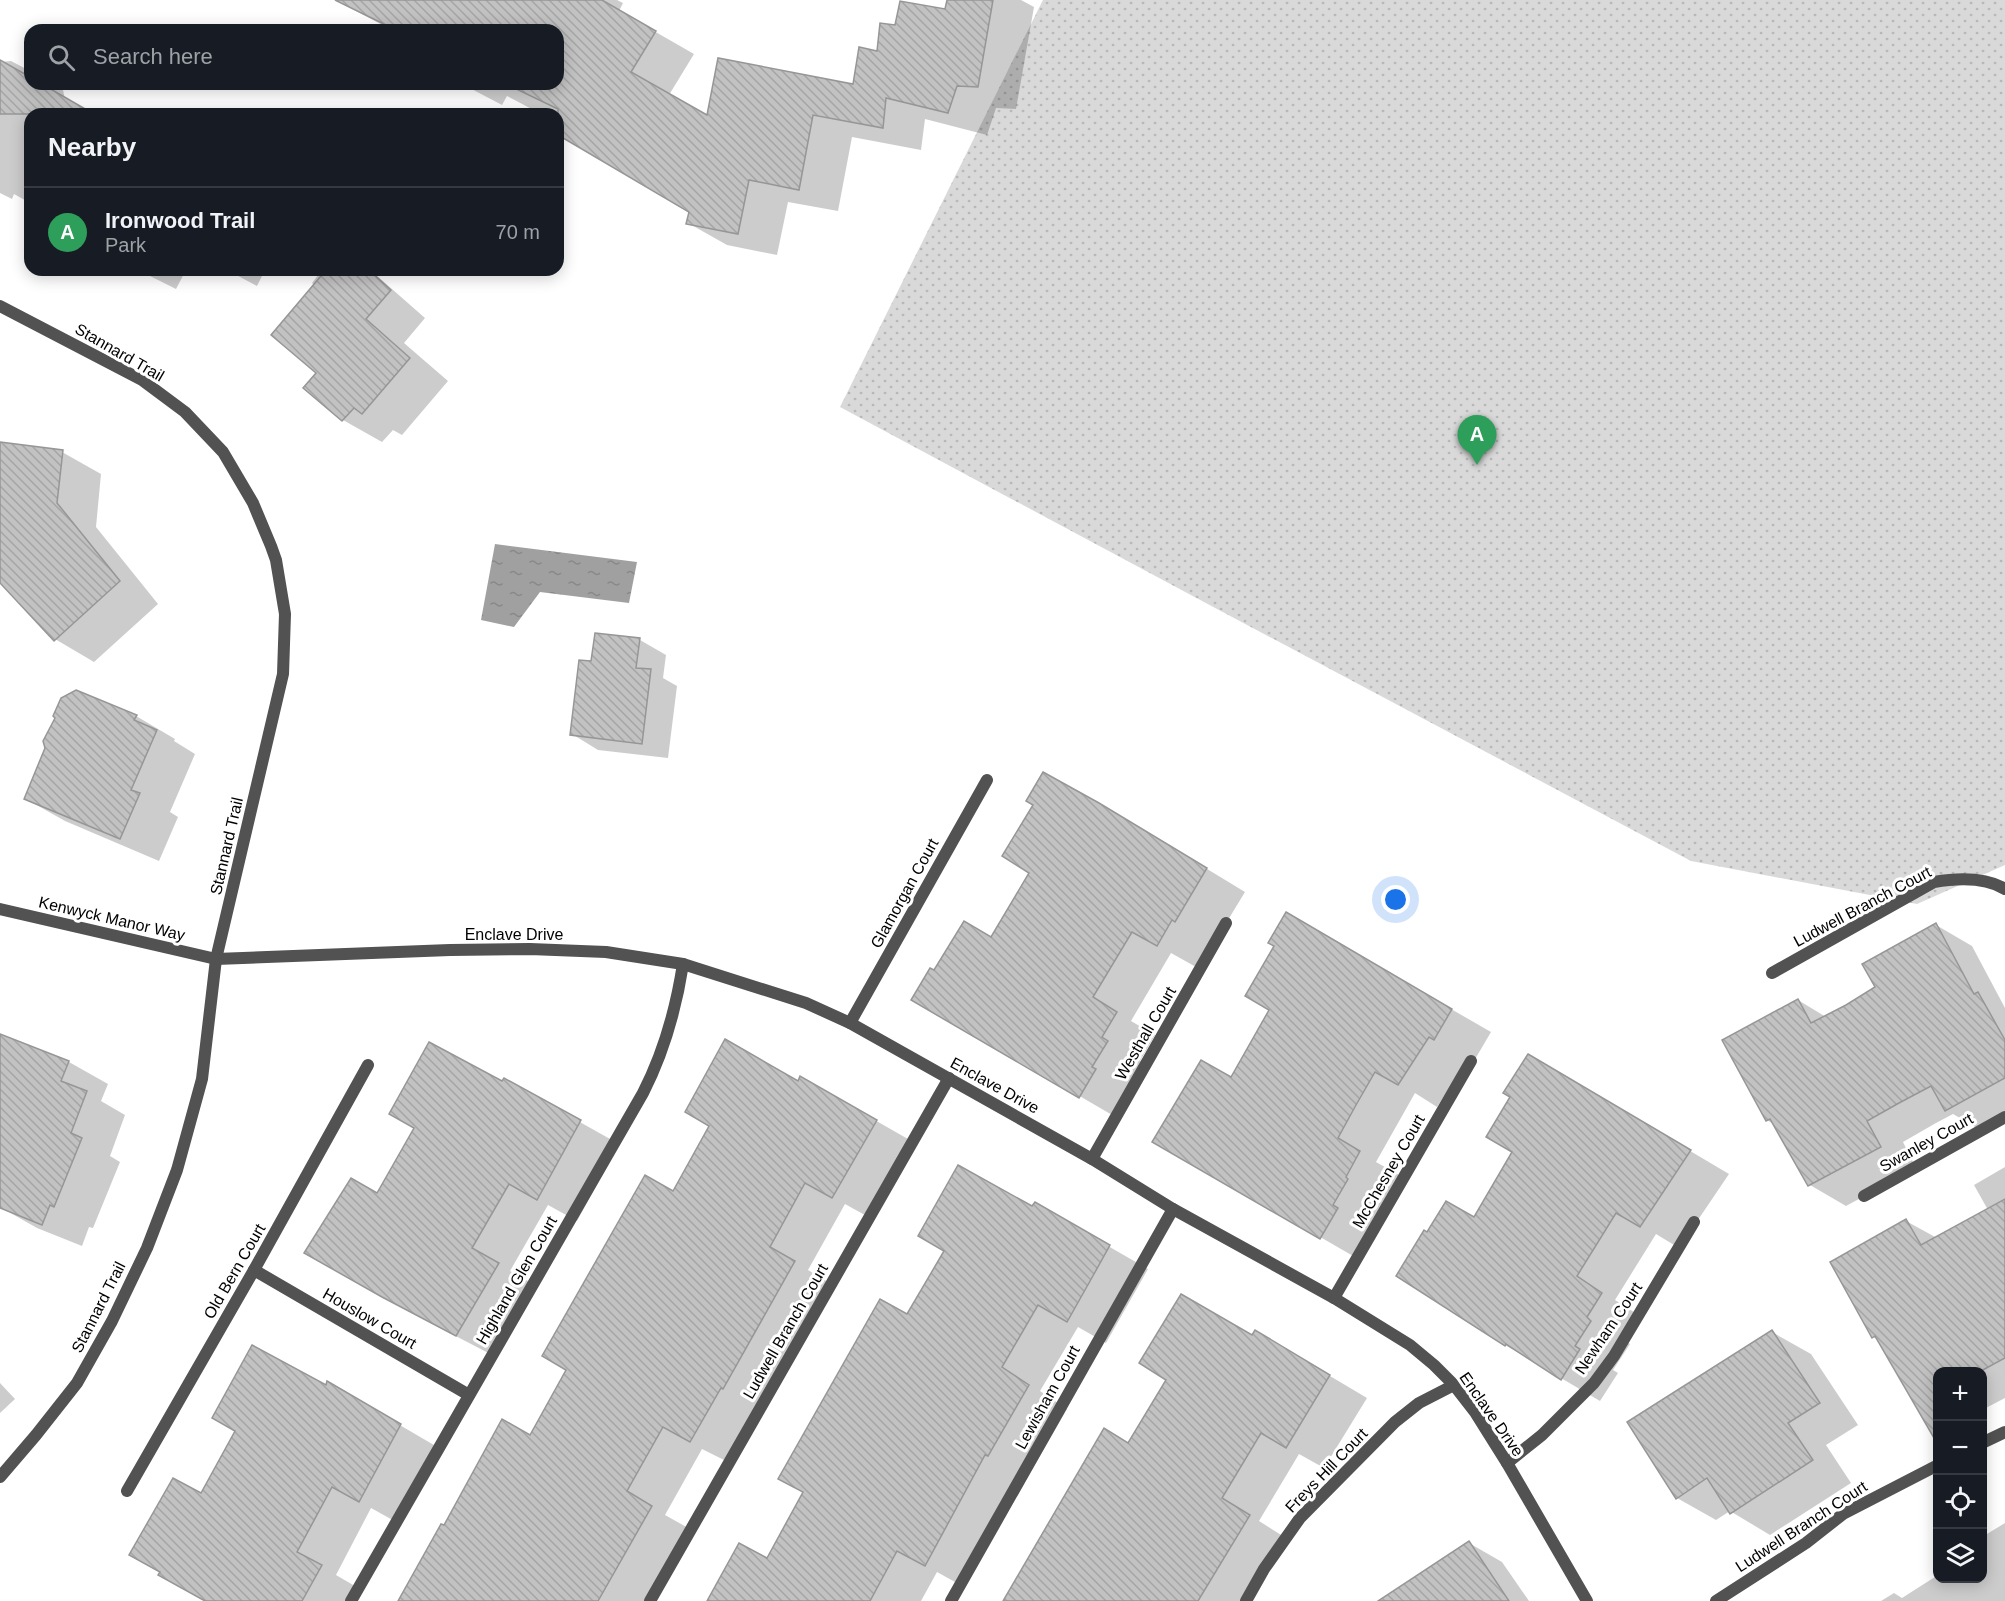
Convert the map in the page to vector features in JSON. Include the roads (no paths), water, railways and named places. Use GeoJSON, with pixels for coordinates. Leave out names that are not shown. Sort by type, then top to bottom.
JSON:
{"type":"FeatureCollection","features":[{"type":"Feature","properties":{"kind":"street","name":"Stannard Trail"},"geometry":{"type":"LineString","coordinates":[[0,306],[142,380],[185,412],[223,452],[253,503],[276,560],[285,614],[283,674],[216,959],[202,1079],[177,1170],[147,1248],[112,1321],[77,1383],[0,1477]]}},
{"type":"Feature","properties":{"kind":"street","name":"Glamorgan Court"},"geometry":{"type":"LineString","coordinates":[[850,1023],[987,780]]}},
{"type":"Feature","properties":{"kind":"street","name":"Ludwell Branch Court"},"geometry":{"type":"LineString","coordinates":[[1772,973],[1935,882],[1957,879],[1995,883],[2005,889]]}},
{"type":"Feature","properties":{"kind":"street","name":"Kenwyck Manor Way"},"geometry":{"type":"LineString","coordinates":[[0,909],[216,959]]}},
{"type":"Feature","properties":{"kind":"street","name":"Westhall Court"},"geometry":{"type":"LineString","coordinates":[[1092,1159],[1226,923]]}},
{"type":"Feature","properties":{"kind":"street","name":"Enclave Drive"},"geometry":{"type":"LineString","coordinates":[[216,959],[530,949],[606,952],[683,964],[806,1003],[850,1023],[1092,1159],[1173,1209],[1334,1298],[1410,1345],[1454,1385],[1475,1412],[1587,1601]]}},
{"type":"Feature","properties":{"kind":"street","name":"Highland Glen Court"},"geometry":{"type":"LineString","coordinates":[[351,1601],[643,1093],[657,1065],[677,1004],[683,964]]}},
{"type":"Feature","properties":{"kind":"street","name":"McChesney Court"},"geometry":{"type":"LineString","coordinates":[[1334,1298],[1471,1061]]}},
{"type":"Feature","properties":{"kind":"street","name":"Old Bern Court"},"geometry":{"type":"LineString","coordinates":[[127,1491],[368,1065]]}},
{"type":"Feature","properties":{"kind":"street","name":"Ludwell Branch Court"},"geometry":{"type":"LineString","coordinates":[[650,1601],[949,1078]]}},
{"type":"Feature","properties":{"kind":"street","name":"Swanley Court"},"geometry":{"type":"LineString","coordinates":[[1864,1196],[2005,1117]]}},
{"type":"Feature","properties":{"kind":"street","name":"Lewisham Court"},"geometry":{"type":"LineString","coordinates":[[951,1601],[1173,1209]]}},
{"type":"Feature","properties":{"kind":"street","name":"Newham Court"},"geometry":{"type":"LineString","coordinates":[[1507,1463],[1542,1435],[1594,1383],[1614,1356],[1694,1222]]}},
{"type":"Feature","properties":{"kind":"street","name":"Houslow Court"},"geometry":{"type":"LineString","coordinates":[[254,1270],[469,1395]]}},
{"type":"Feature","properties":{"kind":"street","name":"Freys Hill Court"},"geometry":{"type":"LineString","coordinates":[[1246,1601],[1264,1569],[1300,1518],[1313,1504],[1395,1422],[1419,1403],[1454,1385]]}},
{"type":"Feature","properties":{"kind":"street"},"geometry":{"type":"LineString","coordinates":[[1987,1441],[2005,1432]]}},
{"type":"Feature","properties":{"kind":"street","name":"Ludwell Branch Court"},"geometry":{"type":"LineString","coordinates":[[1716,1601],[1806,1543],[1843,1514],[1933,1468]]}},
{"type":"Feature","properties":{"kind":"water"},"geometry":{"type":"Polygon","coordinates":[[[495,544],[637,562],[629,603],[540,592],[514,627],[481,620],[495,544]]]}},
{"type":"Feature","properties":{"kind":"place","name":"Ironwood Trail"},"geometry":{"type":"Point","coordinates":[1477,465]}}]}
